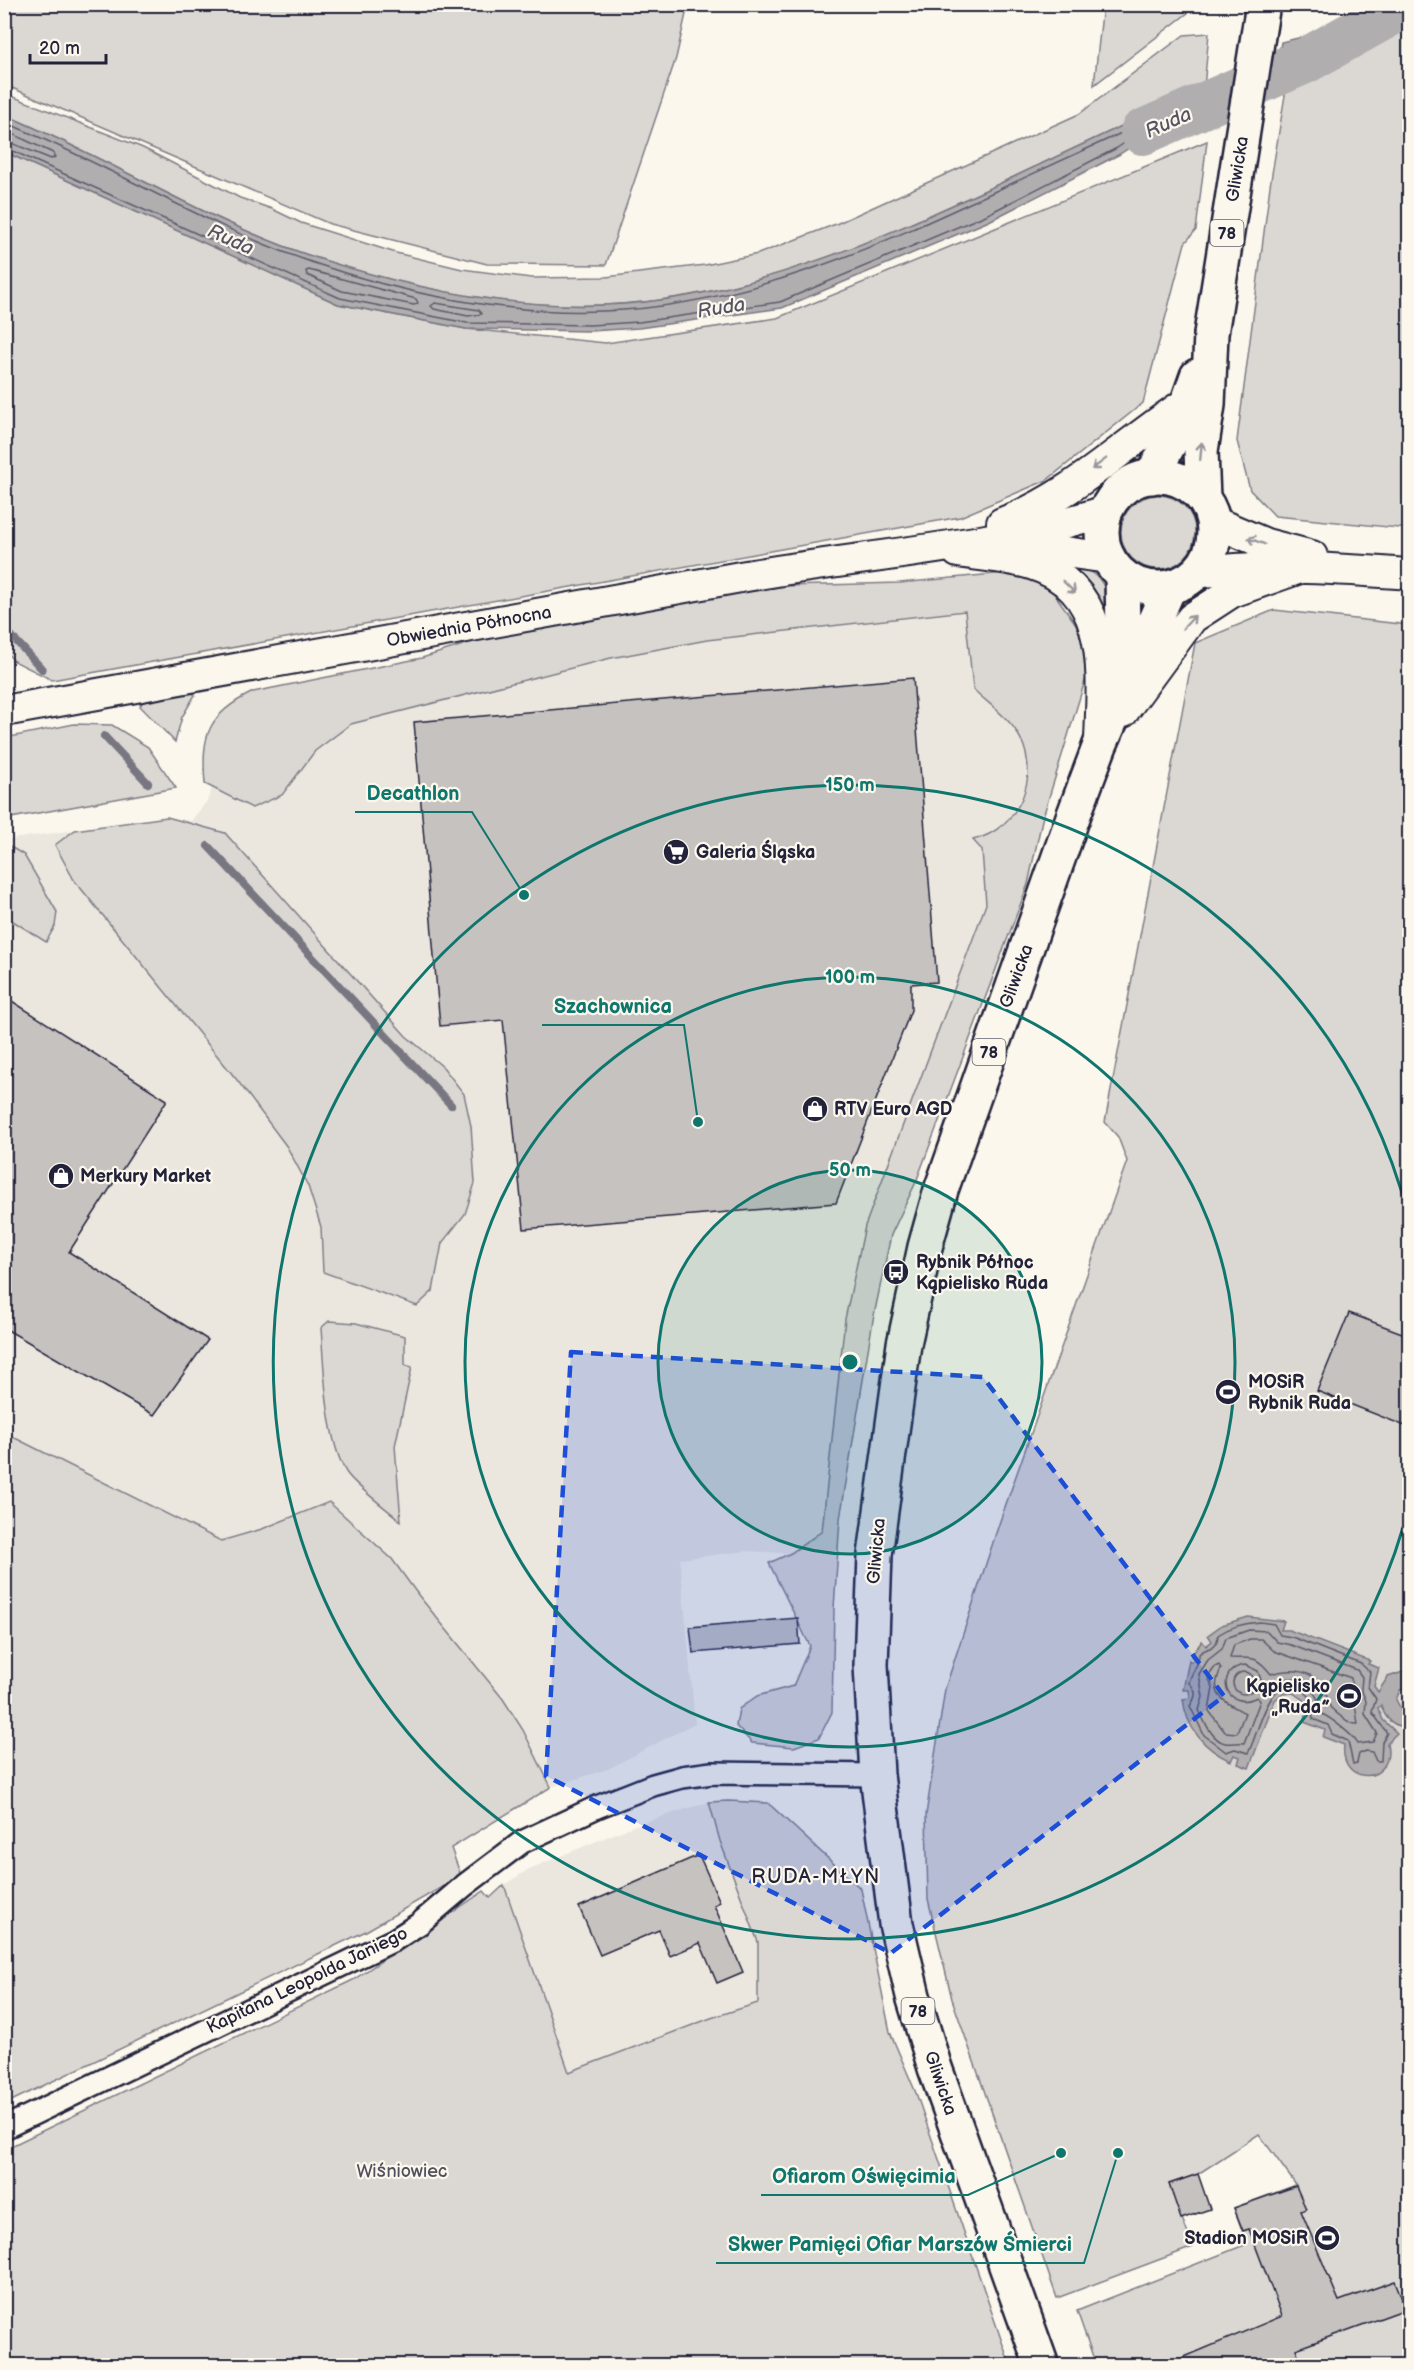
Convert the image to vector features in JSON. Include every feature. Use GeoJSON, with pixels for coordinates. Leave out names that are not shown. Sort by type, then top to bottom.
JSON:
{"type":"FeatureCollection","features":[{"type":"Feature","properties":{"kind":"main road","name":"Gliwicka"},"geometry":{"type":"LineString","coordinates":[[1208,510],[1201,451],[1208,405],[1211,334],[1262,11]]}},
{"type":"Feature","properties":{"kind":"main road","name":"Gliwicka"},"geometry":{"type":"LineString","coordinates":[[1150,477],[1168,449],[1189,400],[1211,334]]}},
{"type":"Feature","properties":{"kind":"main road"},"geometry":{"type":"LineString","coordinates":[[935,548],[1030,513],[1054,499],[1146,429],[1189,400]]}},
{"type":"Feature","properties":{"kind":"main road"},"geometry":{"type":"LineString","coordinates":[[1106,511],[1118,493],[1126,486],[1150,477],[1169,477],[1181,481],[1208,510],[1266,544],[1353,569]]}},
{"type":"Feature","properties":{"kind":"main road","name":"78"},"geometry":{"type":"LineString","coordinates":[[1197,573],[1209,557],[1213,546],[1208,510]]}},
{"type":"Feature","properties":{"kind":"main road","name":"78"},"geometry":{"type":"LineString","coordinates":[[1106,511],[1102,530],[1115,567]]}},
{"type":"Feature","properties":{"kind":"main road","name":"Obwiednia Północna"},"geometry":{"type":"LineString","coordinates":[[4,711],[749,575],[935,548],[1066,524],[1106,511]]}},
{"type":"Feature","properties":{"kind":"main road"},"geometry":{"type":"LineString","coordinates":[[935,548],[1030,564],[1057,577],[1073,590],[1091,617],[1099,638],[1102,666],[1100,745]]}},
{"type":"Feature","properties":{"kind":"main road","name":"Obwiednia Północna"},"geometry":{"type":"LineString","coordinates":[[935,548],[1065,552],[1115,567]]}},
{"type":"Feature","properties":{"kind":"main road","name":"Gliwicka"},"geometry":{"type":"LineString","coordinates":[[1100,745],[1121,649],[1115,567]]}},
{"type":"Feature","properties":{"kind":"main road"},"geometry":{"type":"LineString","coordinates":[[1115,567],[1139,585],[1168,588],[1184,582],[1197,573],[1261,567],[1353,569],[1410,574]]}},
{"type":"Feature","properties":{"kind":"main road"},"geometry":{"type":"LineString","coordinates":[[1100,745],[1192,618],[1232,592],[1297,569]]}},
{"type":"Feature","properties":{"kind":"main road","name":"Gliwicka"},"geometry":{"type":"LineString","coordinates":[[1042,2366],[935,2068],[913,1996],[896,1924],[877,1775],[871,1665],[874,1555],[904,1344],[925,1247],[962,1127],[1100,745],[1168,588]]}},
{"type":"Feature","properties":{"kind":"street","name":"Kapitana Leopolda Janiego"},"geometry":{"type":"LineString","coordinates":[[4,2128],[388,1944],[419,1924],[465,1885],[522,1842],[629,1794],[675,1779],[712,1773],[877,1775]]}},
{"type":"Feature","properties":{"kind":"highlighted area"},"geometry":{"type":"Polygon","coordinates":[[[571,1352],[983,1377],[1224,1696],[891,1953],[546,1776],[571,1352]]]}},
{"type":"Feature","properties":{"kind":"shaded area"},"geometry":{"type":"Polygon","coordinates":[[[965,611],[973,689],[1002,715],[1020,737],[1027,756],[1026,785],[1014,814],[1009,821],[988,836],[982,850],[986,904],[865,1226],[845,1319],[819,1555],[747,1551],[680,1559],[695,1723],[608,1769],[551,1787],[523,1730],[503,1699],[419,1596],[392,1559],[329,1502],[262,1529],[221,1541],[5,1433],[4,840],[167,817],[191,821],[207,801],[238,718],[611,658],[707,640],[965,611]]]}},
{"type":"Feature","properties":{"kind":"shaded area"},"geometry":{"type":"Polygon","coordinates":[[[709,1802],[720,1841],[758,1942],[758,2003],[711,2018],[569,2073],[504,1885],[529,1869],[638,1824],[709,1802]]]}},
{"type":"Feature","properties":{"kind":"green space"},"geometry":{"type":"Polygon","coordinates":[[[1103,4],[1205,5],[1197,6],[1094,85],[1103,4]]]}},
{"type":"Feature","properties":{"kind":"green space"},"geometry":{"type":"Polygon","coordinates":[[[4,5],[688,5],[676,58],[606,265],[487,264],[330,224],[5,85],[4,5]]]}},
{"type":"Feature","properties":{"kind":"green space"},"geometry":{"type":"Polygon","coordinates":[[[1409,13],[1409,529],[1275,516],[1250,490],[1237,441],[1270,186],[1288,77],[1409,13]]]}},
{"type":"Feature","properties":{"kind":"green space"},"geometry":{"type":"Polygon","coordinates":[[[1209,33],[1204,88],[954,205],[857,246],[758,279],[708,292],[656,301],[604,305],[531,304],[457,294],[384,278],[314,257],[235,226],[82,150],[5,115],[4,93],[143,148],[240,198],[272,209],[301,223],[396,253],[462,269],[531,278],[606,277],[705,265],[758,254],[836,224],[1079,114],[1184,35],[1209,33]]]}},
{"type":"Feature","properties":{"kind":"green space"},"geometry":{"type":"Polygon","coordinates":[[[1207,141],[1196,230],[1185,243],[1143,403],[1047,480],[960,517],[52,680],[14,661],[5,651],[5,152],[338,304],[466,329],[606,343],[777,318],[1207,141]]]}},
{"type":"Feature","properties":{"kind":"green space"},"geometry":{"type":"Polygon","coordinates":[[[1158,495],[1172,498],[1184,506],[1192,518],[1195,532],[1192,546],[1184,558],[1172,566],[1158,569],[1144,566],[1132,558],[1124,546],[1121,532],[1124,518],[1132,506],[1144,498],[1158,495]]]}},
{"type":"Feature","properties":{"kind":"green space"},"geometry":{"type":"Polygon","coordinates":[[[1053,558],[1094,574],[1100,580],[1114,613],[1101,615],[1053,558]]]}},
{"type":"Feature","properties":{"kind":"green space"},"geometry":{"type":"Polygon","coordinates":[[[1015,572],[1051,589],[1083,634],[1088,671],[1042,820],[1028,884],[916,1182],[891,1235],[873,1320],[840,1519],[834,1608],[832,1712],[819,1738],[794,1747],[752,1743],[736,1726],[739,1709],[757,1696],[793,1686],[810,1646],[769,1563],[791,1553],[822,1531],[845,1319],[865,1226],[986,904],[982,850],[973,840],[989,834],[1015,811],[1023,797],[1027,781],[1028,764],[1024,747],[1016,731],[973,689],[965,611],[707,640],[611,658],[351,724],[315,751],[282,795],[252,808],[205,784],[204,752],[211,728],[217,718],[238,700],[253,692],[422,658],[501,633],[651,606],[786,586],[900,583],[1015,572]]]}},
{"type":"Feature","properties":{"kind":"green space","name":"MOSiR Rybnik Ruda"},"geometry":{"type":"Polygon","coordinates":[[[1274,610],[1409,625],[1409,2365],[1096,2365],[1077,2311],[1247,2244],[1234,2208],[1296,2185],[1259,2134],[1198,2174],[1169,2184],[1193,2247],[1057,2298],[952,1999],[928,1899],[926,1815],[945,1689],[999,1524],[1127,1161],[1118,1137],[1105,1122],[1195,643],[1274,610]]]}},
{"type":"Feature","properties":{"kind":"green space"},"geometry":{"type":"Polygon","coordinates":[[[192,693],[195,695],[182,717],[175,742],[140,706],[143,701],[192,693]]]}},
{"type":"Feature","properties":{"kind":"green space"},"geometry":{"type":"Polygon","coordinates":[[[74,724],[112,725],[148,747],[176,788],[5,819],[5,738],[74,724]]]}},
{"type":"Feature","properties":{"kind":"green space"},"geometry":{"type":"Polygon","coordinates":[[[167,817],[225,833],[406,1036],[443,1067],[464,1094],[471,1126],[475,1183],[465,1214],[442,1243],[433,1291],[417,1306],[323,1272],[321,1227],[308,1186],[287,1147],[237,1080],[74,880],[55,845],[75,830],[167,817]]]}},
{"type":"Feature","properties":{"kind":"green space"},"geometry":{"type":"Polygon","coordinates":[[[4,843],[24,855],[57,912],[55,926],[46,942],[5,916],[4,843]]]}},
{"type":"Feature","properties":{"kind":"green space"},"geometry":{"type":"Polygon","coordinates":[[[329,1321],[356,1323],[405,1336],[405,1365],[412,1367],[395,1446],[401,1521],[356,1484],[346,1472],[339,1458],[330,1422],[323,1363],[321,1328],[329,1321]]]}},
{"type":"Feature","properties":{"kind":"green space"},"geometry":{"type":"Polygon","coordinates":[[[5,1433],[221,1541],[262,1529],[329,1502],[392,1559],[419,1596],[503,1699],[523,1730],[551,1787],[451,1848],[461,1876],[366,1931],[5,2104],[5,1433]]]}},
{"type":"Feature","properties":{"kind":"green space","name":"Wiśniowiec"},"geometry":{"type":"Polygon","coordinates":[[[709,1802],[768,1803],[861,1889],[890,2032],[916,2093],[1010,2365],[5,2366],[5,2149],[353,1980],[484,1891],[490,1898],[504,1885],[569,2072],[711,2018],[758,2003],[758,1942],[720,1841],[709,1802]]]}},
{"type":"Feature","properties":{"kind":"water"},"geometry":{"type":"Polygon","coordinates":[[[1365,4],[1409,5],[1409,13],[1353,43],[1271,95],[1281,42],[1315,34],[1365,4]]]}},
{"type":"Feature","properties":{"kind":"water"},"geometry":{"type":"Polygon","coordinates":[[[1204,88],[1200,129],[1178,129],[1149,137],[989,221],[782,308],[639,328],[590,331],[466,329],[338,304],[5,152],[5,115],[82,150],[235,226],[314,257],[384,278],[457,294],[531,303],[604,305],[656,301],[707,292],[808,264],[954,205],[1204,88]]]}},
{"type":"Feature","properties":{"kind":"water","name":"Kąpielisko „Ruda”"},"geometry":{"type":"Polygon","coordinates":[[[1248,1617],[1284,1621],[1281,1630],[1289,1630],[1370,1661],[1368,1664],[1379,1668],[1374,1686],[1378,1692],[1388,1677],[1409,1670],[1409,1688],[1400,1690],[1396,1700],[1401,1709],[1409,1710],[1409,1728],[1395,1724],[1385,1715],[1381,1705],[1378,1708],[1383,1720],[1397,1733],[1387,1743],[1388,1757],[1383,1767],[1367,1776],[1358,1774],[1350,1768],[1345,1759],[1344,1745],[1323,1737],[1325,1730],[1304,1722],[1307,1712],[1306,1702],[1293,1693],[1283,1694],[1275,1700],[1249,1768],[1238,1764],[1240,1757],[1234,1755],[1231,1761],[1213,1751],[1198,1737],[1188,1719],[1183,1699],[1190,1698],[1189,1690],[1183,1690],[1189,1660],[1191,1662],[1194,1659],[1191,1656],[1202,1641],[1206,1646],[1212,1641],[1208,1635],[1222,1625],[1248,1617]]]}},
{"type":"Feature","properties":{"kind":"building","name":"Galeria Śląska"},"geometry":{"type":"Polygon","coordinates":[[[913,678],[937,982],[911,984],[911,1010],[836,1203],[524,1229],[503,1020],[440,1026],[414,722],[913,678]]]}},
{"type":"Feature","properties":{"kind":"building","name":"Merkury Market"},"geometry":{"type":"Polygon","coordinates":[[[4,996],[167,1100],[69,1252],[208,1340],[154,1415],[4,1328],[4,996]]]}},
{"type":"Feature","properties":{"kind":"building"},"geometry":{"type":"Polygon","coordinates":[[[1349,1313],[1410,1336],[1410,1428],[1317,1391],[1349,1313]]]}},
{"type":"Feature","properties":{"kind":"building"},"geometry":{"type":"Polygon","coordinates":[[[798,1618],[800,1644],[693,1653],[690,1627],[798,1618]]]}},
{"type":"Feature","properties":{"kind":"building"},"geometry":{"type":"Polygon","coordinates":[[[699,1855],[720,1902],[714,1905],[743,1972],[717,1983],[700,1943],[670,1956],[659,1930],[600,1955],[579,1907],[699,1855]]]}},
{"type":"Feature","properties":{"kind":"building"},"geometry":{"type":"Polygon","coordinates":[[[1198,2174],[1210,2209],[1181,2219],[1169,2184],[1198,2174]]]}},
{"type":"Feature","properties":{"kind":"building"},"geometry":{"type":"Polygon","coordinates":[[[1296,2186],[1306,2209],[1301,2211],[1339,2301],[1395,2281],[1406,2309],[1296,2349],[1299,2357],[1277,2366],[1163,2366],[1282,2316],[1249,2229],[1243,2231],[1234,2208],[1296,2186]]]}},
{"type":"Feature","properties":{"kind":"waterway","name":"Ruda"},"geometry":{"type":"LineString","coordinates":[[1143,132],[1305,61],[1407,4]]}},
{"type":"Feature","properties":{"kind":"waterway"},"geometry":{"type":"LineString","coordinates":[[4,628],[42,669]]}},
{"type":"Feature","properties":{"kind":"waterway"},"geometry":{"type":"LineString","coordinates":[[104,736],[148,783]]}},
{"type":"Feature","properties":{"kind":"waterway"},"geometry":{"type":"LineString","coordinates":[[208,846],[451,1105]]}},
{"type":"Feature","properties":{"kind":"place","name":"Galeria Śląska"},"geometry":{"type":"Point","coordinates":[676,852]}},
{"type":"Feature","properties":{"kind":"place","name":"Decathlon"},"geometry":{"type":"Point","coordinates":[524,895]}},
{"type":"Feature","properties":{"kind":"place","name":"RTV Euro AGD"},"geometry":{"type":"Point","coordinates":[815,1109]}},
{"type":"Feature","properties":{"kind":"place","name":"Szachownica"},"geometry":{"type":"Point","coordinates":[698,1122]}},
{"type":"Feature","properties":{"kind":"place","name":"Merkury Market"},"geometry":{"type":"Point","coordinates":[61,1176]}},
{"type":"Feature","properties":{"kind":"place","name":"Rybnik Północ Kąpielisko Ruda"},"geometry":{"type":"Point","coordinates":[896,1272]}},
{"type":"Feature","properties":{"kind":"place","name":"MOSiR Rybnik Ruda"},"geometry":{"type":"Point","coordinates":[1228,1392]}},
{"type":"Feature","properties":{"kind":"place","name":"Kąpielisko „Ruda”"},"geometry":{"type":"Point","coordinates":[1349,1696]}},
{"type":"Feature","properties":{"kind":"place","name":"Ofiarom Oświęcimia"},"geometry":{"type":"Point","coordinates":[1061,2153]}},
{"type":"Feature","properties":{"kind":"place","name":"Skwer Pamięci Ofiar Marszów Śmierci"},"geometry":{"type":"Point","coordinates":[1118,2153]}},
{"type":"Feature","properties":{"kind":"place","name":"Stadion MOSiR"},"geometry":{"type":"Point","coordinates":[1327,2238]}},
{"type":"Feature","properties":{"kind":"district","name":"RUDA-MŁYN"},"geometry":{"type":"Point","coordinates":[816,1876]}}]}
